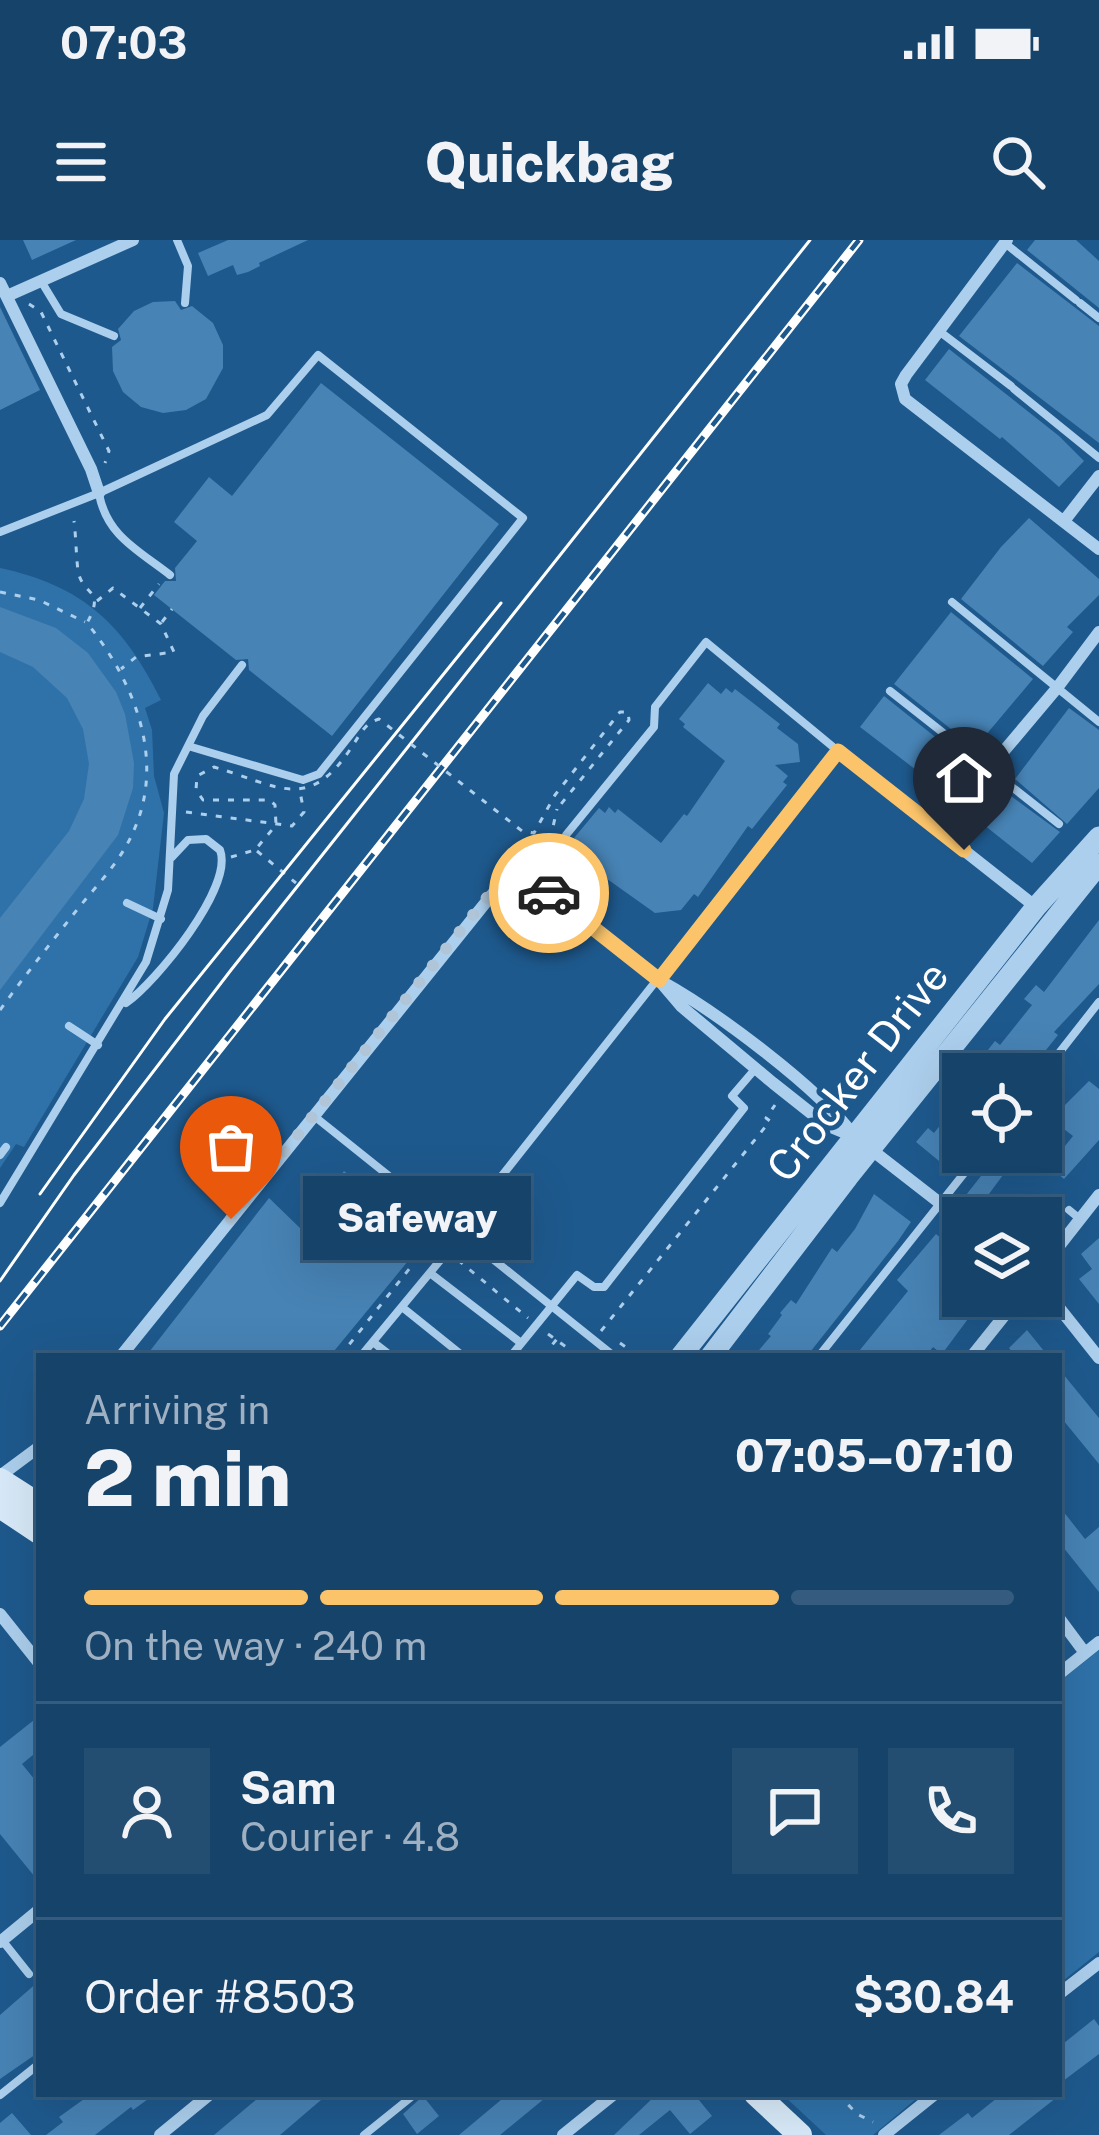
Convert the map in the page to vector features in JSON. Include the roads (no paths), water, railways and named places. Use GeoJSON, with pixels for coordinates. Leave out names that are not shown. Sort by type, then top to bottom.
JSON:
{"type":"FeatureCollection","features":[{"type":"Feature","properties":{"kind":"main road"},"geometry":{"type":"LineString","coordinates":[[0,1478],[36,1503]]}},
{"type":"Feature","properties":{"kind":"main road"},"geometry":{"type":"LineString","coordinates":[[0,1506],[36,1530]]}},
{"type":"Feature","properties":{"kind":"main road"},"geometry":{"type":"LineString","coordinates":[[759,2097],[792,2132]]}},
{"type":"Feature","properties":{"kind":"street"},"geometry":{"type":"LineString","coordinates":[[99,493],[3,289],[41,281],[133,240]]}},
{"type":"Feature","properties":{"kind":"street"},"geometry":{"type":"LineString","coordinates":[[1006,241],[901,384],[905,399],[1099,549]]}},
{"type":"Feature","properties":{"kind":"street"},"geometry":{"type":"LineString","coordinates":[[1064,521],[1099,476]]}},
{"type":"Feature","properties":{"kind":"street"},"geometry":{"type":"LineString","coordinates":[[938,829],[1058,688],[1099,632]]}},
{"type":"Feature","properties":{"kind":"street"},"geometry":{"type":"LineString","coordinates":[[838,751],[1036,907]]}},
{"type":"Feature","properties":{"kind":"street","name":"Crocker Drive"},"geometry":{"type":"LineString","coordinates":[[713,1353],[1036,907],[1099,837]]}},
{"type":"Feature","properties":{"kind":"street","name":"Crocker Drive"},"geometry":{"type":"LineString","coordinates":[[684,1353],[1099,864]]}},
{"type":"Feature","properties":{"kind":"street"},"geometry":{"type":"LineString","coordinates":[[123,1353],[496,886],[509,877],[525,877],[659,980],[689,996],[836,1110],[863,1143]]}},
{"type":"Feature","properties":{"kind":"street"},"geometry":{"type":"LineString","coordinates":[[659,980],[682,1007],[826,1125],[863,1143],[941,1203]]}},
{"type":"Feature","properties":{"kind":"street"},"geometry":{"type":"LineString","coordinates":[[1062,1241],[1075,1214],[1099,1195]]}},
{"type":"Feature","properties":{"kind":"street"},"geometry":{"type":"LineString","coordinates":[[1062,1312],[1099,1358]]}},
{"type":"Feature","properties":{"kind":"street"},"geometry":{"type":"LineString","coordinates":[[974,1353],[1003,1317]]}},
{"type":"Feature","properties":{"kind":"street"},"geometry":{"type":"LineString","coordinates":[[0,1478],[36,1449]]}},
{"type":"Feature","properties":{"kind":"street"},"geometry":{"type":"LineString","coordinates":[[0,1614],[5,1631],[36,1660]]}},
{"type":"Feature","properties":{"kind":"street"},"geometry":{"type":"LineString","coordinates":[[1062,1622],[1085,1653]]}},
{"type":"Feature","properties":{"kind":"street"},"geometry":{"type":"LineString","coordinates":[[1062,1672],[1099,1642]]}},
{"type":"Feature","properties":{"kind":"street"},"geometry":{"type":"LineString","coordinates":[[1,1941],[36,1912]]}},
{"type":"Feature","properties":{"kind":"street"},"geometry":{"type":"LineString","coordinates":[[1062,1992],[1099,1963]]}},
{"type":"Feature","properties":{"kind":"street"},"geometry":{"type":"LineString","coordinates":[[160,2135],[206,2097]]}},
{"type":"Feature","properties":{"kind":"street"},"geometry":{"type":"LineString","coordinates":[[563,2135],[610,2097]]}},
{"type":"Feature","properties":{"kind":"street"},"geometry":{"type":"LineString","coordinates":[[881,2129],[930,2097]]}},
{"type":"Feature","properties":{"kind":"lane"},"geometry":{"type":"LineString","coordinates":[[177,240],[188,266],[185,303]]}},
{"type":"Feature","properties":{"kind":"lane"},"geometry":{"type":"LineString","coordinates":[[1006,241],[1099,318]]}},
{"type":"Feature","properties":{"kind":"lane"},"geometry":{"type":"LineString","coordinates":[[41,281],[61,314],[115,336]]}},
{"type":"Feature","properties":{"kind":"lane"},"geometry":{"type":"LineString","coordinates":[[939,332],[1099,458]]}},
{"type":"Feature","properties":{"kind":"lane"},"geometry":{"type":"LineString","coordinates":[[0,532],[99,493],[267,415],[318,355],[524,518],[320,774],[303,780],[188,746]]}},
{"type":"Feature","properties":{"kind":"lane"},"geometry":{"type":"LineString","coordinates":[[99,493],[112,529],[170,574]]}},
{"type":"Feature","properties":{"kind":"lane"},"geometry":{"type":"LineString","coordinates":[[952,602],[1099,722]]}},
{"type":"Feature","properties":{"kind":"lane"},"geometry":{"type":"LineString","coordinates":[[364,1353],[838,751],[706,642],[655,707],[654,727],[566,836],[568,891],[561,902]]}},
{"type":"Feature","properties":{"kind":"lane"},"geometry":{"type":"LineString","coordinates":[[0,1203],[146,962],[161,920],[172,857],[174,774],[203,716],[242,664]]}},
{"type":"Feature","properties":{"kind":"lane"},"geometry":{"type":"LineString","coordinates":[[890,691],[1059,824]]}},
{"type":"Feature","properties":{"kind":"lane"},"geometry":{"type":"LineString","coordinates":[[120,1008],[146,989],[207,904],[223,873],[224,860],[214,844],[198,837],[182,844],[172,857]]}},
{"type":"Feature","properties":{"kind":"lane"},"geometry":{"type":"LineString","coordinates":[[127,903],[161,920]]}},
{"type":"Feature","properties":{"kind":"lane"},"geometry":{"type":"LineString","coordinates":[[1059,1053],[1099,1002]]}},
{"type":"Feature","properties":{"kind":"lane"},"geometry":{"type":"LineString","coordinates":[[69,1026],[98,1045]]}},
{"type":"Feature","properties":{"kind":"lane"},"geometry":{"type":"LineString","coordinates":[[513,1353],[577,1275],[594,1288],[604,1287],[744,1108],[732,1096],[756,1067]]}},
{"type":"Feature","properties":{"kind":"lane"},"geometry":{"type":"LineString","coordinates":[[313,1115],[610,1353]]}},
{"type":"Feature","properties":{"kind":"lane"},"geometry":{"type":"LineString","coordinates":[[821,1353],[965,1173]]}},
{"type":"Feature","properties":{"kind":"lane"},"geometry":{"type":"LineString","coordinates":[[430,1273],[521,1343]]}},
{"type":"Feature","properties":{"kind":"lane"},"geometry":{"type":"LineString","coordinates":[[402,1307],[460,1353]]}},
{"type":"Feature","properties":{"kind":"lane"},"geometry":{"type":"LineString","coordinates":[[373,1342],[387,1353]]}},
{"type":"Feature","properties":{"kind":"lane"},"geometry":{"type":"LineString","coordinates":[[1,1941],[29,1974]]}},
{"type":"Feature","properties":{"kind":"lane"},"geometry":{"type":"LineString","coordinates":[[0,2095],[36,2066]]}},
{"type":"Feature","properties":{"kind":"lane"},"geometry":{"type":"LineString","coordinates":[[364,2135],[411,2097]]}},
{"type":"Feature","properties":{"kind":"tram line"},"geometry":{"type":"LineString","coordinates":[[0,1281],[74,1175],[231,970],[810,240]]}},
{"type":"Feature","properties":{"kind":"tram line"},"geometry":{"type":"LineString","coordinates":[[40,1194],[165,1019],[501,603]]}},
{"type":"Feature","properties":{"kind":"railway"},"geometry":{"type":"LineString","coordinates":[[0,1326],[859,240]]}},
{"type":"Feature","properties":{"kind":"place","name":"Safeway"},"geometry":{"type":"Point","coordinates":[231,1219]}}]}
